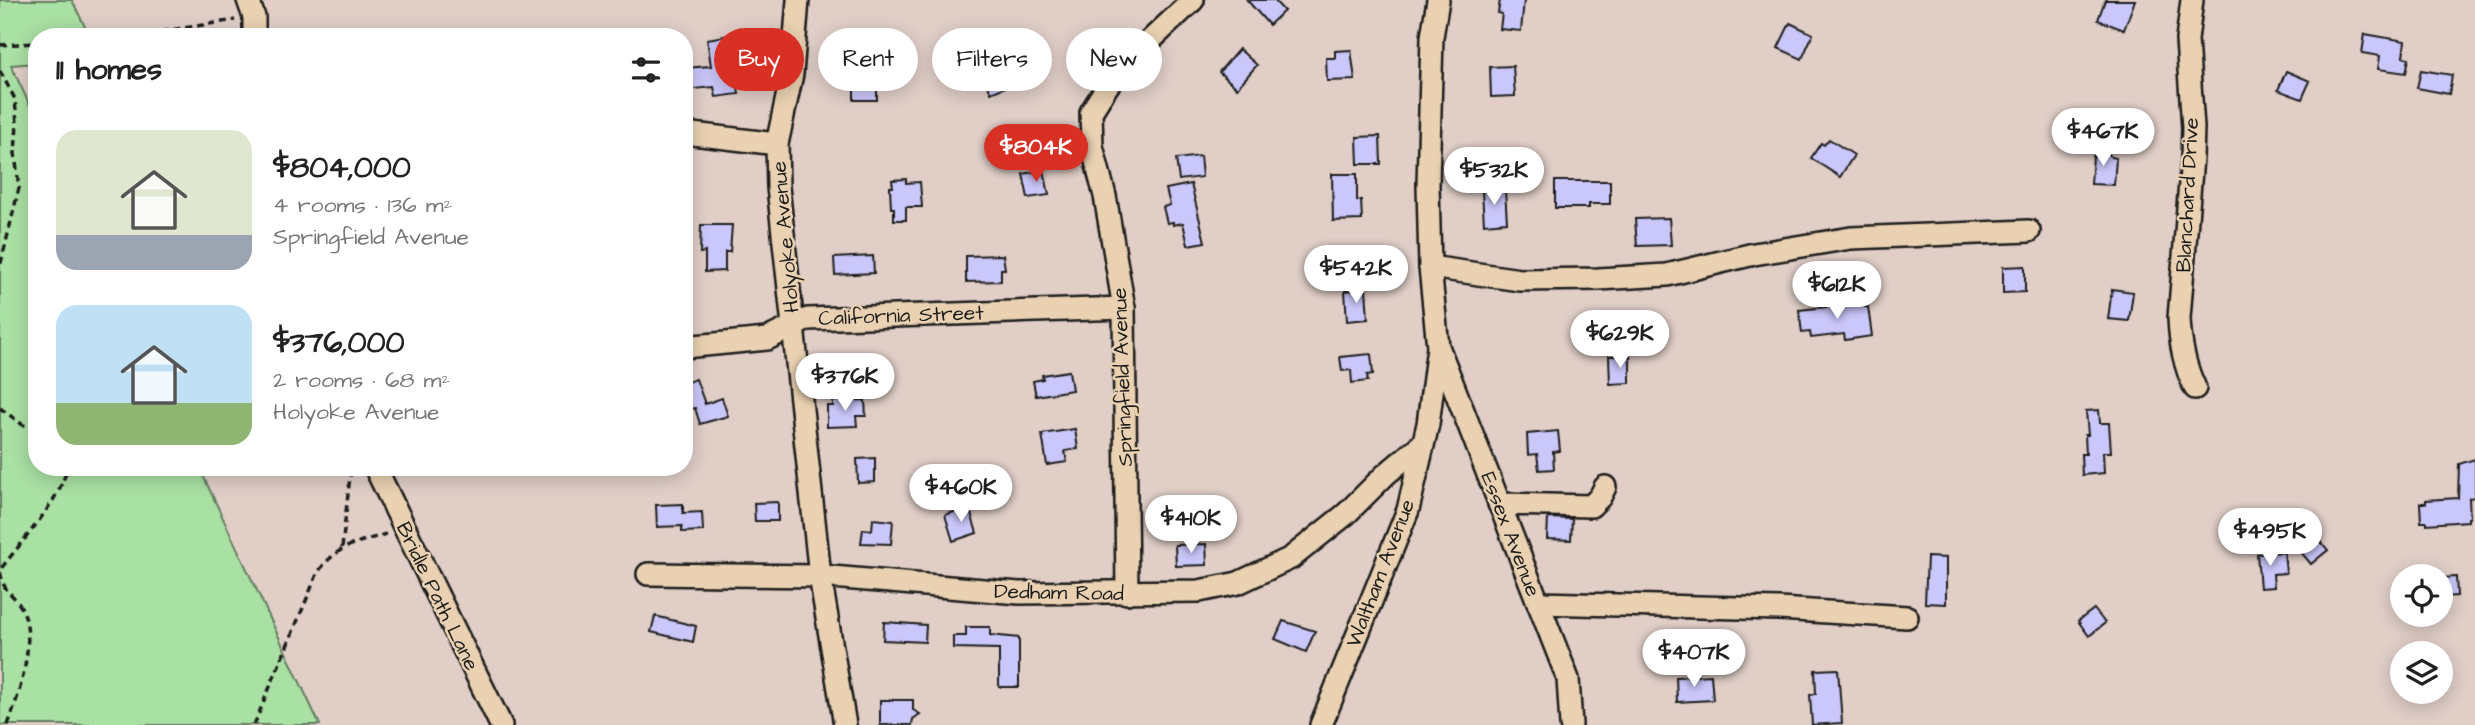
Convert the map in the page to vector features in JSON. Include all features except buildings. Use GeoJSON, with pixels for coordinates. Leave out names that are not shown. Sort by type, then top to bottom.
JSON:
{"type":"FeatureCollection","features":[{"type":"Feature","properties":{"kind":"street","name":"Holyoke Avenue"},"geometry":{"type":"LineString","coordinates":[[798,0],[792,74],[777,144],[778,187],[820,576],[845,725]]}},
{"type":"Feature","properties":{"kind":"street","name":"Springfield Avenue"},"geometry":{"type":"LineString","coordinates":[[1127,593],[1124,308],[1105,196],[1092,146],[1091,113],[1108,85],[1136,54],[1193,0]]}},
{"type":"Feature","properties":{"kind":"street","name":"Waltham Avenue"},"geometry":{"type":"LineString","coordinates":[[1321,725],[1408,510],[1428,424],[1438,347],[1430,267],[1428,174],[1433,37],[1438,0]]}},
{"type":"Feature","properties":{"kind":"street","name":"Blanchard Drive"},"geometry":{"type":"LineString","coordinates":[[2192,0],[2187,40],[2193,128],[2192,158],[2179,339],[2184,364],[2195,388]]}},
{"type":"Feature","properties":{"kind":"street"},"geometry":{"type":"LineString","coordinates":[[693,134],[777,144]]}},
{"type":"Feature","properties":{"kind":"street"},"geometry":{"type":"LineString","coordinates":[[1430,267],[1520,280],[1667,275],[1754,254],[1851,238],[2029,231]]}},
{"type":"Feature","properties":{"kind":"street","name":"California Street"},"geometry":{"type":"LineString","coordinates":[[693,346],[767,339],[808,318],[1124,308]]}},
{"type":"Feature","properties":{"kind":"street","name":"Essex Avenue"},"geometry":{"type":"LineString","coordinates":[[1438,347],[1568,679],[1571,725]]}},
{"type":"Feature","properties":{"kind":"street","name":"Dedham Road"},"geometry":{"type":"LineString","coordinates":[[648,574],[820,576],[1019,593],[1199,591],[1238,583],[1291,558],[1313,542],[1422,444]]}},
{"type":"Feature","properties":{"kind":"street"},"geometry":{"type":"LineString","coordinates":[[1385,475],[1413,485]]}},
{"type":"Feature","properties":{"kind":"street","name":"Bridle Path Lane"},"geometry":{"type":"LineString","coordinates":[[379,476],[500,725]]}},
{"type":"Feature","properties":{"kind":"street"},"geometry":{"type":"LineString","coordinates":[[1499,504],[1591,506],[1605,487]]}},
{"type":"Feature","properties":{"kind":"street"},"geometry":{"type":"LineString","coordinates":[[1538,603],[1779,609],[1907,617]]}},
{"type":"Feature","properties":{"kind":"path"},"geometry":{"type":"LineString","coordinates":[[186,28],[252,18]]}},
{"type":"Feature","properties":{"kind":"path"},"geometry":{"type":"LineString","coordinates":[[0,45],[28,43]]}},
{"type":"Feature","properties":{"kind":"path"},"geometry":{"type":"LineString","coordinates":[[0,71],[15,99],[15,153],[19,188],[0,267]]}},
{"type":"Feature","properties":{"kind":"path"},"geometry":{"type":"LineString","coordinates":[[0,408],[28,426]]}},
{"type":"Feature","properties":{"kind":"path"},"geometry":{"type":"LineString","coordinates":[[8,725],[29,638],[22,609],[3,586],[1,570],[48,508],[66,476]]}},
{"type":"Feature","properties":{"kind":"path"},"geometry":{"type":"LineString","coordinates":[[342,548],[350,476]]}},
{"type":"Feature","properties":{"kind":"path"},"geometry":{"type":"LineString","coordinates":[[254,725],[318,572],[330,555],[342,548],[405,528]]}},
{"type":"Feature","properties":{"kind":"green space"},"geometry":{"type":"Polygon","coordinates":[[[0,0],[72,0],[86,28],[28,28],[28,64],[11,65],[28,102],[28,476],[203,476],[320,725],[0,725],[0,0]]]}}]}
